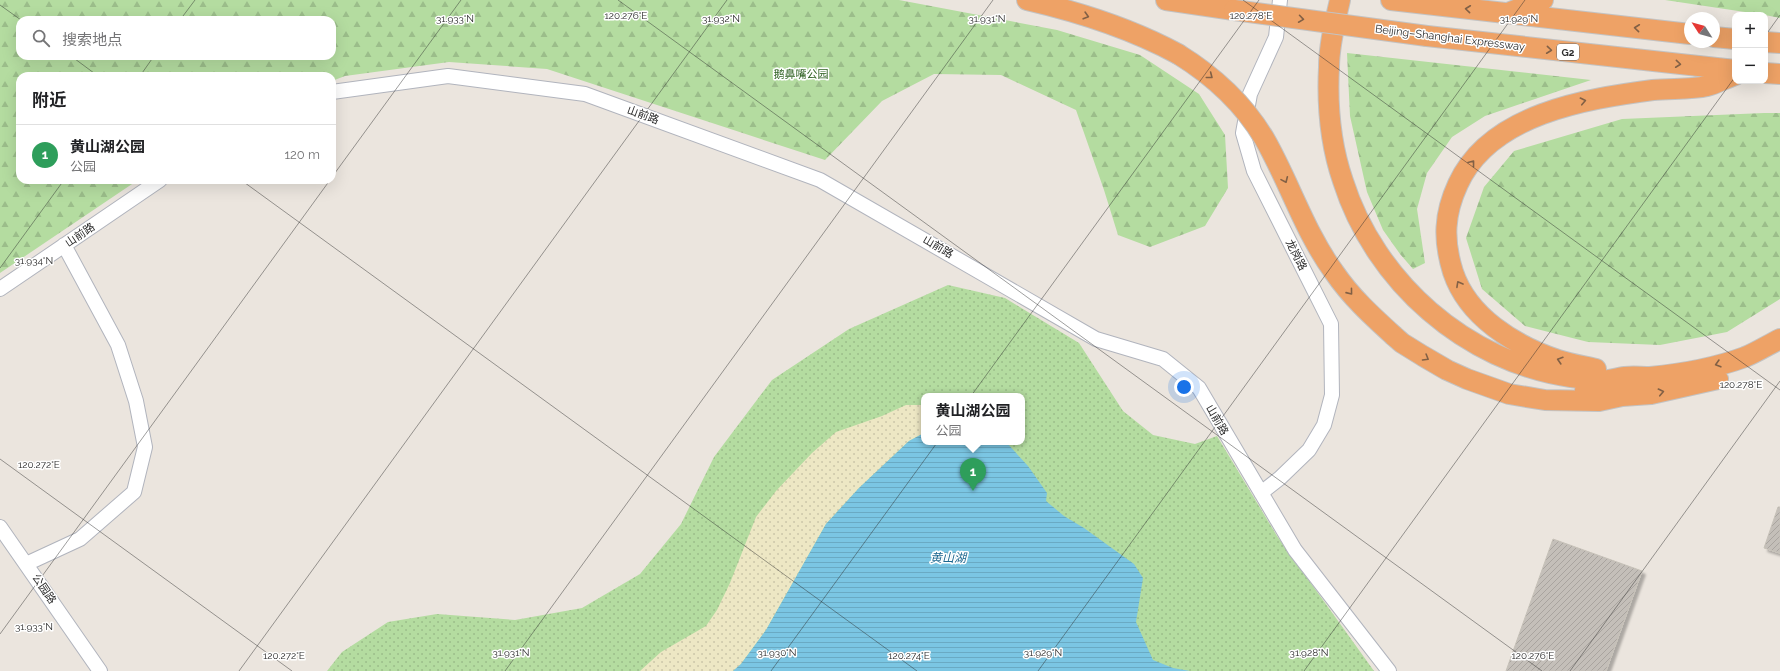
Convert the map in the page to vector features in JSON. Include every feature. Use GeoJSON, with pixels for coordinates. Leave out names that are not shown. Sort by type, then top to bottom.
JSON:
{"type":"FeatureCollection","features":[{"type":"Feature","properties":{"kind":"highway"},"geometry":{"type":"LineString","coordinates":[[1027,0],[1098,19],[1130,31],[1178,54],[1218,82],[1243,108],[1263,137],[1312,236],[1333,272],[1362,308],[1402,343],[1447,370],[1509,394],[1545,400],[1599,401],[1624,386],[1648,377],[1694,371],[1745,357],[1780,339]]}},
{"type":"Feature","properties":{"kind":"highway","name":"Beijing–Shanghai Expressway"},"geometry":{"type":"LineString","coordinates":[[1166,0],[1708,77],[1732,71]]}},
{"type":"Feature","properties":{"kind":"highway"},"geometry":{"type":"LineString","coordinates":[[1328,0],[1322,27],[1317,66],[1318,107],[1322,145],[1331,184],[1345,220],[1364,253],[1386,284],[1428,319],[1461,350],[1504,371],[1549,386],[1624,386]]}},
{"type":"Feature","properties":{"kind":"highway"},"geometry":{"type":"LineString","coordinates":[[1340,0],[1333,29],[1328,66],[1334,143],[1342,180],[1355,215],[1374,247],[1395,276],[1422,306],[1428,319]]}},
{"type":"Feature","properties":{"kind":"highway"},"geometry":{"type":"LineString","coordinates":[[1391,0],[1684,33]]}},
{"type":"Feature","properties":{"kind":"highway"},"geometry":{"type":"LineString","coordinates":[[1506,14],[1543,0]]}},
{"type":"Feature","properties":{"kind":"highway"},"geometry":{"type":"LineString","coordinates":[[1720,38],[1732,39]]}},
{"type":"Feature","properties":{"kind":"highway"},"geometry":{"type":"LineString","coordinates":[[1768,42],[1780,43]]}},
{"type":"Feature","properties":{"kind":"highway"},"geometry":{"type":"LineString","coordinates":[[1768,73],[1780,74]]}},
{"type":"Feature","properties":{"kind":"highway"},"geometry":{"type":"LineString","coordinates":[[1732,75],[1708,77],[1659,89],[1613,95],[1573,104],[1538,115],[1508,130],[1482,150],[1462,175],[1450,201],[1446,228],[1448,253],[1456,279],[1471,305],[1491,325],[1518,343],[1624,386],[1650,394],[1723,377],[1748,369],[1780,354]]}},
{"type":"Feature","properties":{"kind":"street","name":"龙岗路"},"geometry":{"type":"LineString","coordinates":[[1261,493],[1280,478],[1309,450],[1324,425],[1332,396],[1331,324],[1254,172],[1243,133],[1250,94],[1276,37],[1280,0]]}},
{"type":"Feature","properties":{"kind":"street","name":"山前路"},"geometry":{"type":"LineString","coordinates":[[336,91],[448,76],[585,94],[820,180],[1096,339],[1163,359],[1199,388],[1295,550],[1389,671]]}},
{"type":"Feature","properties":{"kind":"street","name":"山前路"},"geometry":{"type":"LineString","coordinates":[[0,289],[154,184]]}},
{"type":"Feature","properties":{"kind":"street"},"geometry":{"type":"LineString","coordinates":[[26,564],[80,539],[134,492],[145,447],[136,401],[118,345],[63,246]]}},
{"type":"Feature","properties":{"kind":"street","name":"公园路"},"geometry":{"type":"LineString","coordinates":[[0,527],[100,671]]}},
{"type":"Feature","properties":{"kind":"green space","name":"鹅鼻嘴公园"},"geometry":{"type":"Polygon","coordinates":[[[0,0],[899,0],[1057,30],[1140,55],[1199,94],[1225,135],[1228,188],[1205,226],[1150,247],[1118,235],[1076,110],[1001,75],[934,74],[882,101],[825,160],[547,69],[449,62],[345,76],[336,79],[336,72],[16,72],[16,184],[132,184],[0,273],[0,0]]]}},
{"type":"Feature","properties":{"kind":"green space"},"geometry":{"type":"Polygon","coordinates":[[[1665,0],[1780,0],[1780,18],[1768,16],[1768,12],[1745,12],[1665,0]]]}},
{"type":"Feature","properties":{"kind":"green space"},"geometry":{"type":"Polygon","coordinates":[[[1347,53],[1591,80],[1485,116],[1452,137],[1427,173],[1417,209],[1425,263],[1413,269],[1383,230],[1367,192],[1350,116],[1347,53]]]}},
{"type":"Feature","properties":{"kind":"green space"},"geometry":{"type":"Polygon","coordinates":[[[1780,113],[1780,299],[1727,332],[1660,345],[1588,342],[1525,326],[1482,289],[1466,238],[1484,187],[1514,151],[1622,119],[1780,113]]]}},
{"type":"Feature","properties":{"kind":"green space"},"geometry":{"type":"Polygon","coordinates":[[[948,285],[1005,298],[1079,343],[1123,411],[1153,435],[1195,444],[1217,436],[1277,536],[1374,671],[327,671],[342,652],[388,622],[437,614],[515,620],[582,608],[640,574],[681,524],[714,457],[772,380],[849,329],[948,285]]]}},
{"type":"Feature","properties":{"kind":"sand"},"geometry":{"type":"Polygon","coordinates":[[[906,405],[921,405],[921,435],[909,441],[859,488],[826,524],[766,630],[741,664],[733,671],[640,671],[661,652],[706,626],[717,610],[730,583],[756,517],[776,491],[812,453],[836,432],[882,416],[906,405]]]}},
{"type":"Feature","properties":{"kind":"water","name":"黄山湖"},"geometry":{"type":"Polygon","coordinates":[[[921,435],[921,445],[1009,445],[1028,466],[1047,493],[1046,501],[1064,516],[1084,528],[1134,564],[1143,578],[1136,622],[1153,660],[1173,668],[1190,671],[733,671],[741,664],[766,630],[826,524],[859,488],[909,441],[921,435]]]}},
{"type":"Feature","properties":{"kind":"building"},"geometry":{"type":"Polygon","coordinates":[[[1778,507],[1780,507],[1780,553],[1764,548],[1778,507]]]}},
{"type":"Feature","properties":{"kind":"building"},"geometry":{"type":"Polygon","coordinates":[[[1553,539],[1642,571],[1606,671],[1506,671],[1553,539]]]}},
{"type":"Feature","properties":{"kind":"place","name":"黄山湖公园"},"geometry":{"type":"Point","coordinates":[973,491]}}]}
